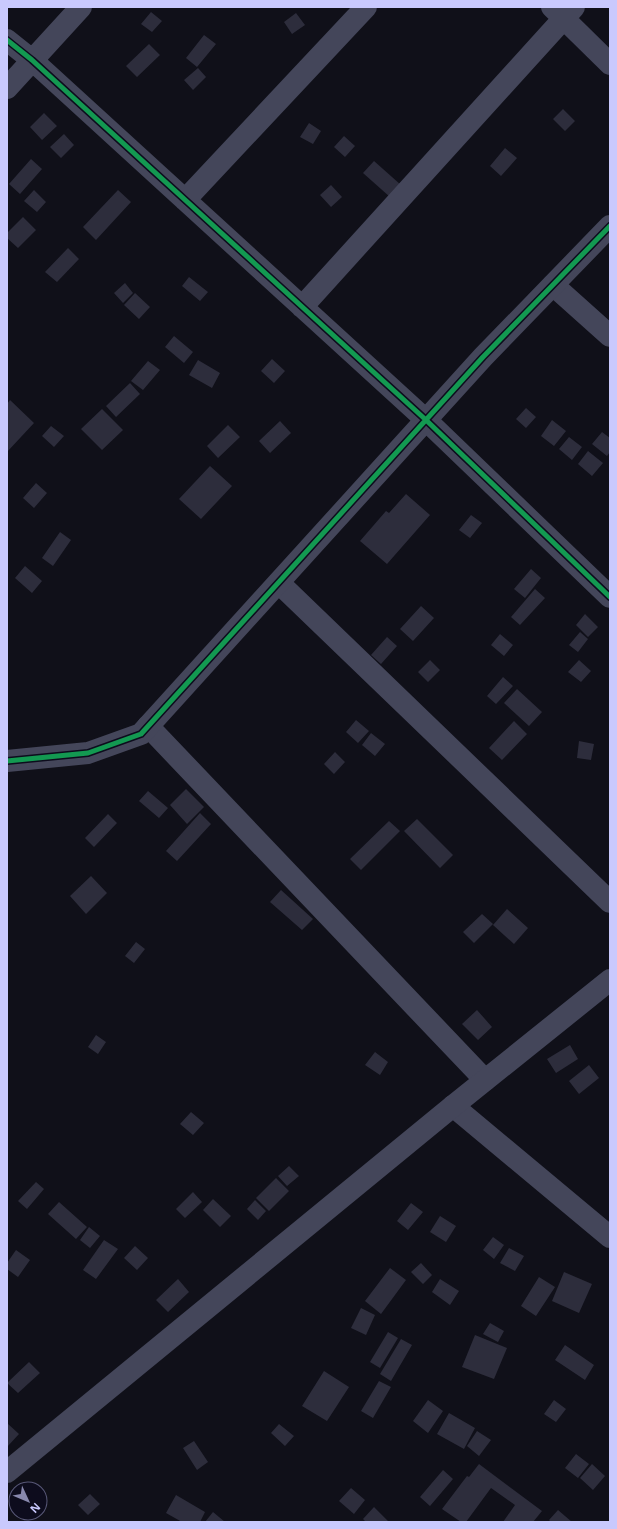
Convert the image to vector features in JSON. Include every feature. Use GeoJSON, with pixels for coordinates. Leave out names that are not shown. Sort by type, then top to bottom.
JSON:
{"type":"FeatureCollection","features":[{"type":"Feature","properties":{"kind":"street"},"geometry":{"type":"LineString","coordinates":[[7,88],[80,7]]}},
{"type":"Feature","properties":{"kind":"street"},"geometry":{"type":"LineString","coordinates":[[185,200],[366,7]]}},
{"type":"Feature","properties":{"kind":"street"},"geometry":{"type":"LineString","coordinates":[[302,307],[563,11],[610,64]]}},
{"type":"Feature","properties":{"kind":"street"},"geometry":{"type":"LineString","coordinates":[[7,40],[32,60],[426,420],[610,597]]}},
{"type":"Feature","properties":{"kind":"street"},"geometry":{"type":"LineString","coordinates":[[7,761],[88,754],[141,734],[482,357],[610,226]]}},
{"type":"Feature","properties":{"kind":"street"},"geometry":{"type":"LineString","coordinates":[[553,285],[610,336]]}},
{"type":"Feature","properties":{"kind":"street"},"geometry":{"type":"LineString","coordinates":[[279,583],[610,902]]}},
{"type":"Feature","properties":{"kind":"street"},"geometry":{"type":"LineString","coordinates":[[148,726],[485,1080]]}},
{"type":"Feature","properties":{"kind":"street"},"geometry":{"type":"LineString","coordinates":[[7,1472],[453,1106],[610,980]]}},
{"type":"Feature","properties":{"kind":"street"},"geometry":{"type":"LineString","coordinates":[[453,1106],[610,1237]]}},
{"type":"Feature","properties":{"kind":"building"},"geometry":{"type":"Polygon","coordinates":[[[151,12],[162,21],[152,32],[141,24],[151,12]]]}},
{"type":"Feature","properties":{"kind":"building"},"geometry":{"type":"Polygon","coordinates":[[[296,13],[305,25],[292,34],[284,22],[296,13]]]}},
{"type":"Feature","properties":{"kind":"building"},"geometry":{"type":"Polygon","coordinates":[[[204,35],[216,44],[197,67],[186,58],[204,35]]]}},
{"type":"Feature","properties":{"kind":"building"},"geometry":{"type":"Polygon","coordinates":[[[149,44],[160,55],[137,77],[126,66],[149,44]]]}},
{"type":"Feature","properties":{"kind":"building"},"geometry":{"type":"Polygon","coordinates":[[[198,68],[206,77],[193,90],[184,80],[198,68]]]}},
{"type":"Feature","properties":{"kind":"building"},"geometry":{"type":"Polygon","coordinates":[[[563,109],[575,121],[565,131],[553,119],[563,109]]]}},
{"type":"Feature","properties":{"kind":"building"},"geometry":{"type":"Polygon","coordinates":[[[44,113],[57,126],[42,140],[30,127],[44,113]]]}},
{"type":"Feature","properties":{"kind":"building"},"geometry":{"type":"Polygon","coordinates":[[[309,123],[321,131],[313,144],[300,137],[309,123]]]}},
{"type":"Feature","properties":{"kind":"building"},"geometry":{"type":"Polygon","coordinates":[[[64,134],[74,145],[61,158],[50,147],[64,134]]]}},
{"type":"Feature","properties":{"kind":"building"},"geometry":{"type":"Polygon","coordinates":[[[344,136],[355,146],[345,157],[334,147],[344,136]]]}},
{"type":"Feature","properties":{"kind":"building"},"geometry":{"type":"Polygon","coordinates":[[[505,148],[517,158],[501,176],[490,166],[505,148]]]}},
{"type":"Feature","properties":{"kind":"building"},"geometry":{"type":"Polygon","coordinates":[[[31,159],[42,169],[20,194],[9,184],[31,159]]]}},
{"type":"Feature","properties":{"kind":"building"},"geometry":{"type":"Polygon","coordinates":[[[374,161],[401,185],[390,197],[363,173],[374,161]]]}},
{"type":"Feature","properties":{"kind":"building"},"geometry":{"type":"Polygon","coordinates":[[[331,185],[342,197],[331,207],[320,195],[331,185]]]}},
{"type":"Feature","properties":{"kind":"building"},"geometry":{"type":"Polygon","coordinates":[[[34,190],[46,202],[37,212],[24,201],[34,190]]]}},
{"type":"Feature","properties":{"kind":"building"},"geometry":{"type":"Polygon","coordinates":[[[118,190],[131,202],[96,240],[83,227],[118,190]]]}},
{"type":"Feature","properties":{"kind":"building"},"geometry":{"type":"Polygon","coordinates":[[[23,217],[36,230],[18,248],[7,238],[7,233],[23,217]]]}},
{"type":"Feature","properties":{"kind":"building"},"geometry":{"type":"Polygon","coordinates":[[[68,248],[79,259],[57,282],[45,272],[68,248]]]}},
{"type":"Feature","properties":{"kind":"building"},"geometry":{"type":"Polygon","coordinates":[[[189,277],[208,292],[200,301],[182,286],[189,277]]]}},
{"type":"Feature","properties":{"kind":"building"},"geometry":{"type":"Polygon","coordinates":[[[125,283],[133,293],[123,303],[114,293],[125,283]]]}},
{"type":"Feature","properties":{"kind":"building"},"geometry":{"type":"Polygon","coordinates":[[[135,293],[150,307],[139,319],[124,305],[135,293]]]}},
{"type":"Feature","properties":{"kind":"building"},"geometry":{"type":"Polygon","coordinates":[[[174,336],[193,352],[184,363],[165,347],[174,336]]]}},
{"type":"Feature","properties":{"kind":"building"},"geometry":{"type":"Polygon","coordinates":[[[272,359],[285,371],[274,383],[261,371],[272,359]]]}},
{"type":"Feature","properties":{"kind":"building"},"geometry":{"type":"Polygon","coordinates":[[[198,360],[220,373],[212,388],[189,375],[198,360]]]}},
{"type":"Feature","properties":{"kind":"building"},"geometry":{"type":"Polygon","coordinates":[[[148,361],[160,370],[143,390],[131,381],[148,361]]]}},
{"type":"Feature","properties":{"kind":"building"},"geometry":{"type":"Polygon","coordinates":[[[130,383],[140,394],[116,417],[106,406],[130,383]]]}},
{"type":"Feature","properties":{"kind":"building"},"geometry":{"type":"Polygon","coordinates":[[[10,400],[34,423],[7,452],[7,404],[10,400]]]}},
{"type":"Feature","properties":{"kind":"building"},"geometry":{"type":"Polygon","coordinates":[[[526,408],[536,417],[526,428],[516,419],[526,408]]]}},
{"type":"Feature","properties":{"kind":"building"},"geometry":{"type":"Polygon","coordinates":[[[102,409],[123,430],[102,450],[81,429],[102,409]]]}},
{"type":"Feature","properties":{"kind":"building"},"geometry":{"type":"Polygon","coordinates":[[[552,420],[566,431],[554,446],[541,436],[552,420]]]}},
{"type":"Feature","properties":{"kind":"building"},"geometry":{"type":"Polygon","coordinates":[[[280,421],[291,433],[270,453],[259,441],[280,421]]]}},
{"type":"Feature","properties":{"kind":"building"},"geometry":{"type":"Polygon","coordinates":[[[228,425],[240,437],[218,458],[207,446],[228,425]]]}},
{"type":"Feature","properties":{"kind":"building"},"geometry":{"type":"Polygon","coordinates":[[[51,426],[64,436],[54,447],[42,436],[51,426]]]}},
{"type":"Feature","properties":{"kind":"building"},"geometry":{"type":"Polygon","coordinates":[[[602,432],[610,438],[610,452],[607,456],[592,444],[602,432]]]}},
{"type":"Feature","properties":{"kind":"building"},"geometry":{"type":"Polygon","coordinates":[[[569,437],[582,447],[572,460],[559,449],[569,437]]]}},
{"type":"Feature","properties":{"kind":"building"},"geometry":{"type":"Polygon","coordinates":[[[588,451],[603,463],[592,476],[578,464],[588,451]]]}},
{"type":"Feature","properties":{"kind":"building"},"geometry":{"type":"Polygon","coordinates":[[[210,466],[232,486],[201,519],[179,499],[210,466]]]}},
{"type":"Feature","properties":{"kind":"building"},"geometry":{"type":"Polygon","coordinates":[[[36,483],[47,493],[34,508],[23,498],[36,483]]]}},
{"type":"Feature","properties":{"kind":"building"},"geometry":{"type":"Polygon","coordinates":[[[406,494],[430,515],[387,564],[360,541],[386,511],[389,513],[406,494]]]}},
{"type":"Feature","properties":{"kind":"building"},"geometry":{"type":"Polygon","coordinates":[[[471,515],[482,523],[470,538],[459,530],[471,515]]]}},
{"type":"Feature","properties":{"kind":"building"},"geometry":{"type":"Polygon","coordinates":[[[60,532],[71,540],[53,566],[42,558],[60,532]]]}},
{"type":"Feature","properties":{"kind":"building"},"geometry":{"type":"Polygon","coordinates":[[[25,566],[42,581],[32,593],[15,578],[25,566]]]}},
{"type":"Feature","properties":{"kind":"building"},"geometry":{"type":"Polygon","coordinates":[[[531,569],[541,578],[525,598],[514,589],[531,569]]]}},
{"type":"Feature","properties":{"kind":"building"},"geometry":{"type":"Polygon","coordinates":[[[535,589],[545,598],[520,625],[511,617],[535,589]]]}},
{"type":"Feature","properties":{"kind":"building"},"geometry":{"type":"Polygon","coordinates":[[[421,606],[434,618],[413,641],[400,629],[421,606]]]}},
{"type":"Feature","properties":{"kind":"building"},"geometry":{"type":"Polygon","coordinates":[[[585,614],[598,627],[588,637],[576,625],[585,614]]]}},
{"type":"Feature","properties":{"kind":"building"},"geometry":{"type":"Polygon","coordinates":[[[580,632],[588,639],[578,652],[569,645],[580,632]]]}},
{"type":"Feature","properties":{"kind":"building"},"geometry":{"type":"Polygon","coordinates":[[[500,634],[513,645],[504,656],[491,645],[500,634]]]}},
{"type":"Feature","properties":{"kind":"building"},"geometry":{"type":"Polygon","coordinates":[[[387,637],[397,646],[381,664],[371,655],[387,637]]]}},
{"type":"Feature","properties":{"kind":"building"},"geometry":{"type":"Polygon","coordinates":[[[430,660],[440,670],[428,682],[418,672],[430,660]]]}},
{"type":"Feature","properties":{"kind":"building"},"geometry":{"type":"Polygon","coordinates":[[[579,660],[591,671],[581,682],[568,672],[579,660]]]}},
{"type":"Feature","properties":{"kind":"building"},"geometry":{"type":"Polygon","coordinates":[[[503,677],[513,686],[496,704],[487,696],[503,677]]]}},
{"type":"Feature","properties":{"kind":"building"},"geometry":{"type":"Polygon","coordinates":[[[517,689],[542,712],[529,726],[504,703],[517,689]]]}},
{"type":"Feature","properties":{"kind":"building"},"geometry":{"type":"Polygon","coordinates":[[[356,720],[369,731],[358,743],[346,732],[356,720]]]}},
{"type":"Feature","properties":{"kind":"building"},"geometry":{"type":"Polygon","coordinates":[[[514,721],[527,734],[502,760],[489,748],[514,721]]]}},
{"type":"Feature","properties":{"kind":"building"},"geometry":{"type":"Polygon","coordinates":[[[371,733],[385,744],[375,756],[362,745],[371,733]]]}},
{"type":"Feature","properties":{"kind":"building"},"geometry":{"type":"Polygon","coordinates":[[[579,741],[594,744],[591,760],[577,758],[579,741]]]}},
{"type":"Feature","properties":{"kind":"building"},"geometry":{"type":"Polygon","coordinates":[[[335,752],[345,762],[334,774],[324,764],[335,752]]]}},
{"type":"Feature","properties":{"kind":"building"},"geometry":{"type":"Polygon","coordinates":[[[186,789],[204,807],[187,824],[170,805],[186,789]]]}},
{"type":"Feature","properties":{"kind":"building"},"geometry":{"type":"Polygon","coordinates":[[[148,791],[168,808],[159,818],[139,801],[148,791]]]}},
{"type":"Feature","properties":{"kind":"building"},"geometry":{"type":"Polygon","coordinates":[[[200,813],[211,824],[177,861],[166,851],[200,813]]]}},
{"type":"Feature","properties":{"kind":"building"},"geometry":{"type":"Polygon","coordinates":[[[108,814],[117,823],[94,847],[85,838],[108,814]]]}},
{"type":"Feature","properties":{"kind":"building"},"geometry":{"type":"Polygon","coordinates":[[[417,819],[453,855],[440,868],[404,831],[417,819]]]}},
{"type":"Feature","properties":{"kind":"building"},"geometry":{"type":"Polygon","coordinates":[[[389,821],[400,831],[361,870],[350,859],[389,821]]]}},
{"type":"Feature","properties":{"kind":"building"},"geometry":{"type":"Polygon","coordinates":[[[91,876],[107,893],[86,914],[70,896],[91,876]]]}},
{"type":"Feature","properties":{"kind":"building"},"geometry":{"type":"Polygon","coordinates":[[[281,890],[313,919],[302,930],[270,902],[281,890]]]}},
{"type":"Feature","properties":{"kind":"building"},"geometry":{"type":"Polygon","coordinates":[[[507,909],[528,928],[514,944],[493,925],[507,909]]]}},
{"type":"Feature","properties":{"kind":"building"},"geometry":{"type":"Polygon","coordinates":[[[482,914],[493,924],[474,943],[463,932],[482,914]]]}},
{"type":"Feature","properties":{"kind":"building"},"geometry":{"type":"Polygon","coordinates":[[[136,942],[145,949],[134,963],[125,956],[136,942]]]}},
{"type":"Feature","properties":{"kind":"building"},"geometry":{"type":"Polygon","coordinates":[[[477,1010],[492,1027],[478,1040],[462,1024],[477,1010]]]}},
{"type":"Feature","properties":{"kind":"building"},"geometry":{"type":"Polygon","coordinates":[[[96,1035],[106,1042],[98,1054],[88,1047],[96,1035]]]}},
{"type":"Feature","properties":{"kind":"building"},"geometry":{"type":"Polygon","coordinates":[[[570,1045],[578,1059],[556,1073],[547,1059],[570,1045]]]}},
{"type":"Feature","properties":{"kind":"building"},"geometry":{"type":"Polygon","coordinates":[[[375,1052],[388,1062],[380,1075],[365,1065],[375,1052]]]}},
{"type":"Feature","properties":{"kind":"building"},"geometry":{"type":"Polygon","coordinates":[[[589,1065],[599,1078],[579,1094],[569,1081],[589,1065]]]}},
{"type":"Feature","properties":{"kind":"building"},"geometry":{"type":"Polygon","coordinates":[[[191,1112],[204,1123],[193,1135],[180,1124],[191,1112]]]}},
{"type":"Feature","properties":{"kind":"building"},"geometry":{"type":"Polygon","coordinates":[[[289,1166],[299,1176],[287,1186],[278,1176],[289,1166]]]}},
{"type":"Feature","properties":{"kind":"building"},"geometry":{"type":"Polygon","coordinates":[[[276,1178],[289,1191],[269,1211],[256,1198],[276,1178]]]}},
{"type":"Feature","properties":{"kind":"building"},"geometry":{"type":"Polygon","coordinates":[[[36,1182],[44,1189],[27,1209],[18,1201],[36,1182]]]}},
{"type":"Feature","properties":{"kind":"building"},"geometry":{"type":"Polygon","coordinates":[[[193,1192],[202,1202],[185,1218],[176,1209],[193,1192]]]}},
{"type":"Feature","properties":{"kind":"building"},"geometry":{"type":"Polygon","coordinates":[[[213,1199],[231,1216],[220,1227],[203,1210],[213,1199]]]}},
{"type":"Feature","properties":{"kind":"building"},"geometry":{"type":"Polygon","coordinates":[[[255,1200],[266,1211],[258,1220],[247,1209],[255,1200]]]}},
{"type":"Feature","properties":{"kind":"building"},"geometry":{"type":"Polygon","coordinates":[[[59,1202],[87,1227],[76,1239],[48,1214],[59,1202]]]}},
{"type":"Feature","properties":{"kind":"building"},"geometry":{"type":"Polygon","coordinates":[[[411,1203],[423,1212],[408,1230],[397,1221],[411,1203]]]}},
{"type":"Feature","properties":{"kind":"building"},"geometry":{"type":"Polygon","coordinates":[[[440,1216],[456,1226],[446,1242],[430,1232],[440,1216]]]}},
{"type":"Feature","properties":{"kind":"building"},"geometry":{"type":"Polygon","coordinates":[[[89,1227],[100,1236],[90,1248],[80,1240],[89,1227]]]}},
{"type":"Feature","properties":{"kind":"building"},"geometry":{"type":"Polygon","coordinates":[[[493,1237],[504,1245],[494,1259],[483,1250],[493,1237]]]}},
{"type":"Feature","properties":{"kind":"building"},"geometry":{"type":"Polygon","coordinates":[[[104,1240],[118,1249],[96,1279],[83,1270],[104,1240]]]}},
{"type":"Feature","properties":{"kind":"building"},"geometry":{"type":"Polygon","coordinates":[[[135,1246],[148,1258],[137,1270],[124,1258],[135,1246]]]}},
{"type":"Feature","properties":{"kind":"building"},"geometry":{"type":"Polygon","coordinates":[[[509,1248],[524,1256],[515,1271],[500,1263],[509,1248]]]}},
{"type":"Feature","properties":{"kind":"building"},"geometry":{"type":"Polygon","coordinates":[[[16,1250],[30,1260],[18,1277],[7,1269],[7,1263],[16,1250]]]}},
{"type":"Feature","properties":{"kind":"building"},"geometry":{"type":"Polygon","coordinates":[[[421,1263],[432,1275],[423,1284],[411,1272],[421,1263]]]}},
{"type":"Feature","properties":{"kind":"building"},"geometry":{"type":"Polygon","coordinates":[[[390,1268],[406,1280],[381,1314],[365,1301],[390,1268]]]}},
{"type":"Feature","properties":{"kind":"building"},"geometry":{"type":"Polygon","coordinates":[[[564,1272],[592,1284],[579,1313],[552,1301],[564,1272]]]}},
{"type":"Feature","properties":{"kind":"building"},"geometry":{"type":"Polygon","coordinates":[[[539,1277],[555,1287],[536,1316],[521,1306],[539,1277]]]}},
{"type":"Feature","properties":{"kind":"building"},"geometry":{"type":"Polygon","coordinates":[[[178,1279],[189,1292],[168,1312],[156,1300],[178,1279]]]}},
{"type":"Feature","properties":{"kind":"building"},"geometry":{"type":"Polygon","coordinates":[[[440,1279],[459,1291],[450,1305],[432,1292],[440,1279]]]}},
{"type":"Feature","properties":{"kind":"building"},"geometry":{"type":"Polygon","coordinates":[[[361,1308],[375,1315],[366,1335],[351,1328],[361,1308]]]}},
{"type":"Feature","properties":{"kind":"building"},"geometry":{"type":"Polygon","coordinates":[[[490,1323],[504,1331],[498,1342],[483,1334],[490,1323]]]}},
{"type":"Feature","properties":{"kind":"building"},"geometry":{"type":"Polygon","coordinates":[[[388,1332],[398,1338],[380,1368],[370,1362],[388,1332]]]}},
{"type":"Feature","properties":{"kind":"building"},"geometry":{"type":"Polygon","coordinates":[[[475,1335],[507,1348],[494,1379],[462,1367],[475,1335]]]}},
{"type":"Feature","properties":{"kind":"building"},"geometry":{"type":"Polygon","coordinates":[[[401,1339],[412,1345],[391,1381],[380,1374],[401,1339]]]}},
{"type":"Feature","properties":{"kind":"building"},"geometry":{"type":"Polygon","coordinates":[[[565,1345],[594,1365],[585,1380],[555,1360],[565,1345]]]}},
{"type":"Feature","properties":{"kind":"building"},"geometry":{"type":"Polygon","coordinates":[[[29,1362],[40,1373],[18,1393],[7,1383],[29,1362]]]}},
{"type":"Feature","properties":{"kind":"building"},"geometry":{"type":"Polygon","coordinates":[[[324,1371],[349,1387],[327,1421],[302,1406],[324,1371]]]}},
{"type":"Feature","properties":{"kind":"building"},"geometry":{"type":"Polygon","coordinates":[[[379,1381],[391,1387],[373,1418],[361,1411],[379,1381]]]}},
{"type":"Feature","properties":{"kind":"building"},"geometry":{"type":"Polygon","coordinates":[[[428,1400],[443,1411],[428,1433],[413,1421],[428,1400]]]}},
{"type":"Feature","properties":{"kind":"building"},"geometry":{"type":"Polygon","coordinates":[[[554,1400],[566,1409],[556,1422],[544,1414],[554,1400]]]}},
{"type":"Feature","properties":{"kind":"building"},"geometry":{"type":"Polygon","coordinates":[[[449,1413],[475,1428],[464,1449],[437,1434],[449,1413]]]}},
{"type":"Feature","properties":{"kind":"building"},"geometry":{"type":"Polygon","coordinates":[[[7,1423],[19,1434],[7,1447],[7,1423]]]}},
{"type":"Feature","properties":{"kind":"building"},"geometry":{"type":"Polygon","coordinates":[[[279,1424],[294,1436],[285,1446],[271,1433],[279,1424]]]}},
{"type":"Feature","properties":{"kind":"building"},"geometry":{"type":"Polygon","coordinates":[[[477,1431],[491,1440],[479,1456],[467,1446],[477,1431]]]}},
{"type":"Feature","properties":{"kind":"building"},"geometry":{"type":"Polygon","coordinates":[[[194,1441],[208,1462],[197,1470],[183,1448],[194,1441]]]}},
{"type":"Feature","properties":{"kind":"building"},"geometry":{"type":"Polygon","coordinates":[[[576,1454],[589,1464],[578,1478],[565,1468],[576,1454]]]}},
{"type":"Feature","properties":{"kind":"building"},"geometry":{"type":"Polygon","coordinates":[[[479,1464],[542,1511],[533,1522],[503,1522],[515,1505],[491,1488],[466,1522],[461,1522],[442,1509],[467,1476],[469,1477],[479,1464]]]}},
{"type":"Feature","properties":{"kind":"building"},"geometry":{"type":"Polygon","coordinates":[[[592,1464],[605,1476],[593,1490],[580,1478],[592,1464]]]}},
{"type":"Feature","properties":{"kind":"building"},"geometry":{"type":"Polygon","coordinates":[[[443,1470],[453,1479],[430,1506],[420,1497],[443,1470]]]}},
{"type":"Feature","properties":{"kind":"building"},"geometry":{"type":"Polygon","coordinates":[[[351,1488],[365,1500],[354,1514],[339,1501],[351,1488]]]}},
{"type":"Feature","properties":{"kind":"building"},"geometry":{"type":"Polygon","coordinates":[[[90,1494],[100,1504],[88,1515],[78,1505],[90,1494]]]}},
{"type":"Feature","properties":{"kind":"building"},"geometry":{"type":"Polygon","coordinates":[[[176,1495],[205,1512],[200,1522],[182,1522],[166,1513],[176,1495]]]}},
{"type":"Feature","properties":{"kind":"building"},"geometry":{"type":"Polygon","coordinates":[[[374,1507],[389,1522],[366,1522],[363,1519],[374,1507]]]}},
{"type":"Feature","properties":{"kind":"building"},"geometry":{"type":"Polygon","coordinates":[[[558,1510],[572,1522],[551,1522],[549,1520],[558,1510]]]}},
{"type":"Feature","properties":{"kind":"building"},"geometry":{"type":"Polygon","coordinates":[[[213,1512],[225,1522],[205,1522],[213,1512]]]}},
{"type":"Feature","properties":{"kind":"cycle path"},"geometry":{"type":"LineString","coordinates":[[7,40],[32,60],[426,420],[610,597]]}},
{"type":"Feature","properties":{"kind":"cycle path"},"geometry":{"type":"LineString","coordinates":[[7,761],[88,753],[141,734],[483,357],[610,226]]}}]}
